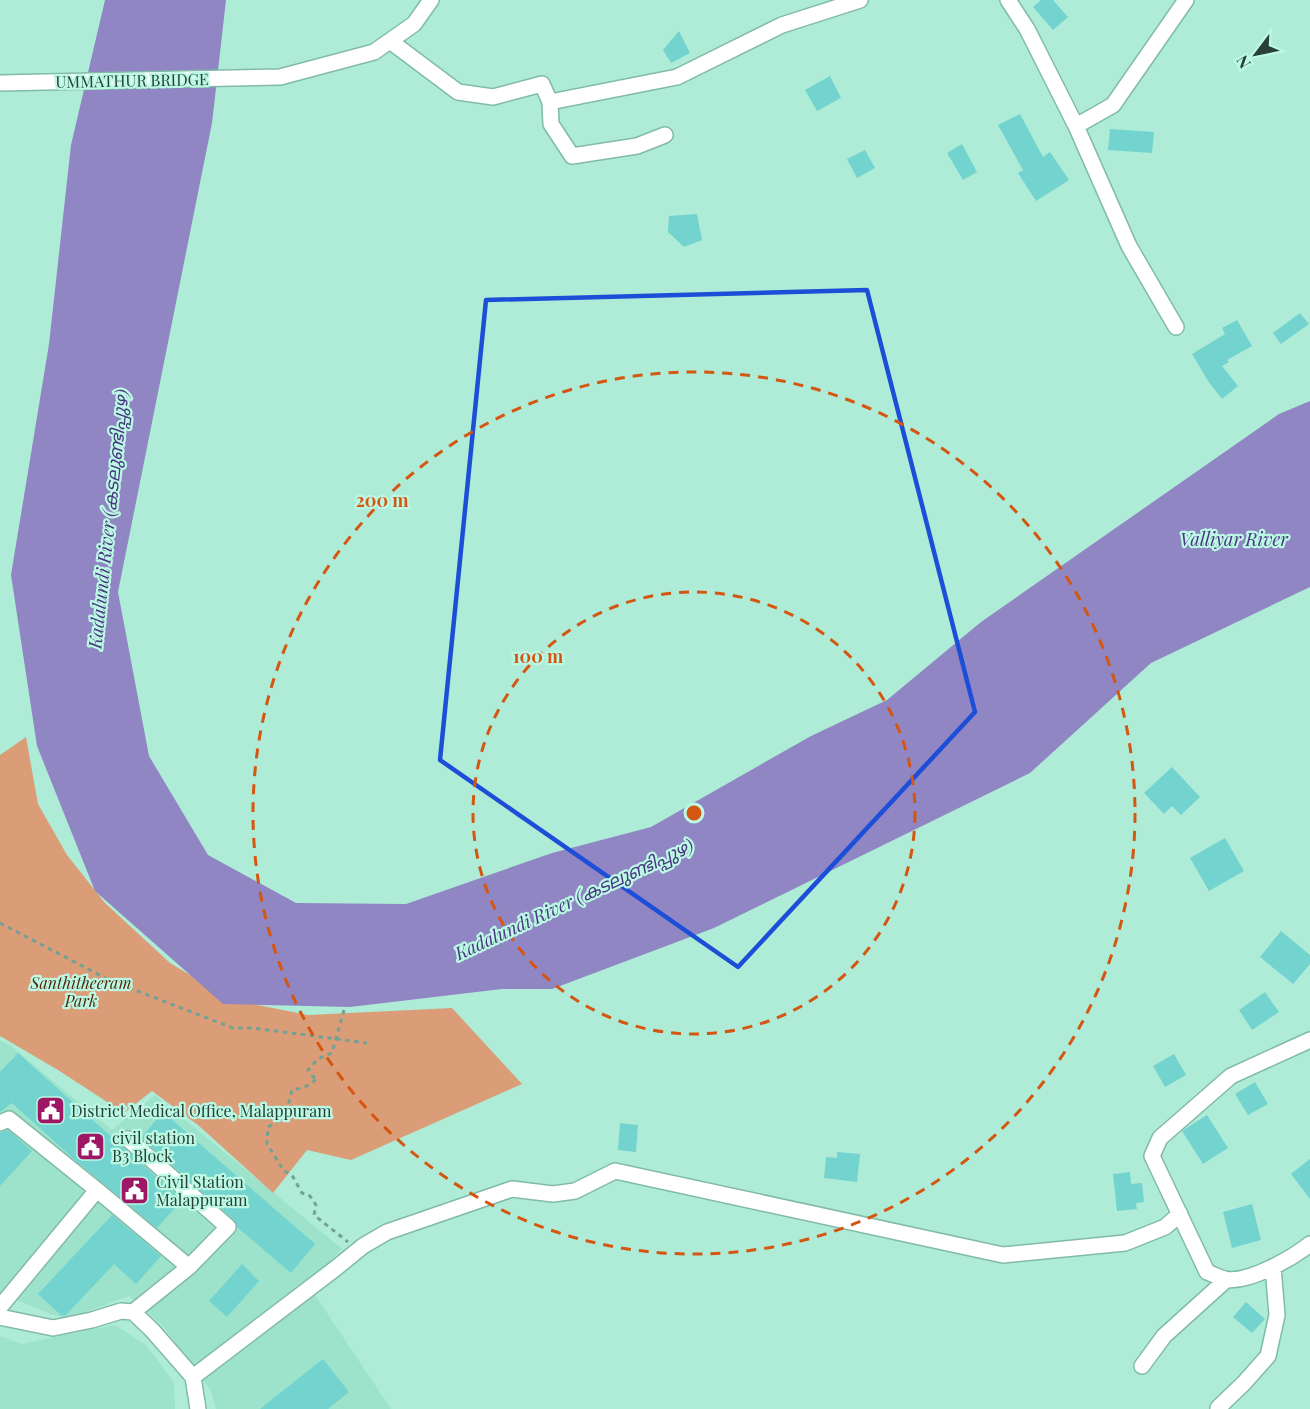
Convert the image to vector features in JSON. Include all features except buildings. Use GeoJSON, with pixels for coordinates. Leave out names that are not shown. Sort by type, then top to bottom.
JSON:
{"type":"FeatureCollection","features":[{"type":"Feature","properties":{"kind":"street","name":"UMMATHUR BRIDGE"},"geometry":{"type":"LineString","coordinates":[[7,83],[280,76],[374,52],[414,24],[431,0]]}},
{"type":"Feature","properties":{"kind":"street"},"geometry":{"type":"LineString","coordinates":[[550,102],[677,77],[782,25],[860,0]]}},
{"type":"Feature","properties":{"kind":"street"},"geometry":{"type":"LineString","coordinates":[[1008,0],[1027,29],[1076,126],[1129,246],[1176,327]]}},
{"type":"Feature","properties":{"kind":"street"},"geometry":{"type":"LineString","coordinates":[[1076,126],[1113,105],[1186,0]]}},
{"type":"Feature","properties":{"kind":"street"},"geometry":{"type":"LineString","coordinates":[[390,41],[458,92],[493,97],[542,84],[550,102],[551,124],[572,156],[637,146],[665,135]]}},
{"type":"Feature","properties":{"kind":"street"},"geometry":{"type":"LineString","coordinates":[[1226,1280],[1207,1272],[1152,1156],[1160,1138],[1231,1076],[1310,1040]]}},
{"type":"Feature","properties":{"kind":"street"},"geometry":{"type":"LineString","coordinates":[[0,1123],[9,1119],[189,1267]]}},
{"type":"Feature","properties":{"kind":"street"},"geometry":{"type":"LineString","coordinates":[[128,1139],[228,1227],[189,1267],[133,1312]]}},
{"type":"Feature","properties":{"kind":"street"},"geometry":{"type":"LineString","coordinates":[[193,1377],[356,1251],[387,1232],[512,1189],[553,1194],[575,1191],[615,1171],[1003,1255],[1125,1243],[1165,1227],[1180,1214]]}},
{"type":"Feature","properties":{"kind":"street"},"geometry":{"type":"LineString","coordinates":[[0,1307],[97,1190]]}},
{"type":"Feature","properties":{"kind":"street"},"geometry":{"type":"LineString","coordinates":[[1142,1366],[1164,1336],[1226,1280],[1259,1274],[1299,1253],[1310,1244]]}},
{"type":"Feature","properties":{"kind":"street"},"geometry":{"type":"LineString","coordinates":[[1218,1408],[1268,1356],[1277,1315],[1273,1267]]}},
{"type":"Feature","properties":{"kind":"street"},"geometry":{"type":"LineString","coordinates":[[0,1317],[53,1328],[121,1311],[133,1312],[193,1377],[198,1409]]}},
{"type":"Feature","properties":{"kind":"path"},"geometry":{"type":"LineString","coordinates":[[0,923],[109,980],[233,1028],[254,1028],[367,1043]]}},
{"type":"Feature","properties":{"kind":"path"},"geometry":{"type":"LineString","coordinates":[[344,1010],[332,1053],[318,1059],[308,1070],[313,1077],[317,1077],[314,1082],[301,1089],[292,1090],[287,1110],[289,1115],[268,1127],[267,1144],[284,1171],[292,1175],[302,1193],[310,1196],[316,1205],[314,1215],[344,1238],[356,1251]]}},
{"type":"Feature","properties":{"kind":"highlighted area"},"geometry":{"type":"Polygon","coordinates":[[[867,290],[975,712],[738,967],[440,760],[486,300],[867,290]]]}},
{"type":"Feature","properties":{"kind":"shaded area","name":"Civil Station Malappuram"},"geometry":{"type":"Polygon","coordinates":[[[0,1040],[11,1046],[112,1130],[155,1095],[342,1249],[307,1283],[391,1409],[216,1409],[211,1391],[162,1325],[129,1296],[69,1318],[53,1315],[0,1293],[0,1040]]]}},
{"type":"Feature","properties":{"kind":"shaded area"},"geometry":{"type":"Polygon","coordinates":[[[115,1325],[145,1344],[174,1382],[175,1409],[0,1409],[0,1336],[21,1344],[115,1325]]]}},
{"type":"Feature","properties":{"kind":"green space","name":"Santhitheeram Park"},"geometry":{"type":"Polygon","coordinates":[[[26,737],[38,804],[67,855],[105,903],[170,963],[232,1000],[308,1015],[452,1008],[522,1084],[351,1160],[307,1150],[273,1193],[198,1125],[152,1091],[124,1113],[0,1036],[0,755],[26,737]]]}},
{"type":"Feature","properties":{"kind":"water","name":"Valliyar River"},"geometry":{"type":"Polygon","coordinates":[[[105,0],[226,0],[212,123],[118,592],[149,756],[208,855],[296,903],[406,904],[552,853],[651,827],[811,736],[887,700],[981,622],[1279,414],[1310,401],[1310,587],[1151,663],[1030,773],[714,928],[552,989],[502,989],[350,1007],[223,1004],[95,891],[37,746],[11,575],[49,344],[71,145],[105,0]]]}},
{"type":"Feature","properties":{"kind":"place","name":"District Medical Office, Malappuram"},"geometry":{"type":"Point","coordinates":[50,1110]}},
{"type":"Feature","properties":{"kind":"place","name":"civil station B3 Block"},"geometry":{"type":"Point","coordinates":[91,1146]}},
{"type":"Feature","properties":{"kind":"place","name":"Civil Station Malappuram"},"geometry":{"type":"Point","coordinates":[135,1190]}},
{"type":"Feature","properties":{"kind":"water label","name":"Kadalundi River (കടലുണ്ടിപ്പുഴ)"},"geometry":{"type":"Point","coordinates":[108,519]}},
{"type":"Feature","properties":{"kind":"water label","name":"Kadalundi River (കടലുണ്ടിപ്പുഴ)"},"geometry":{"type":"Point","coordinates":[574,899]}}]}
